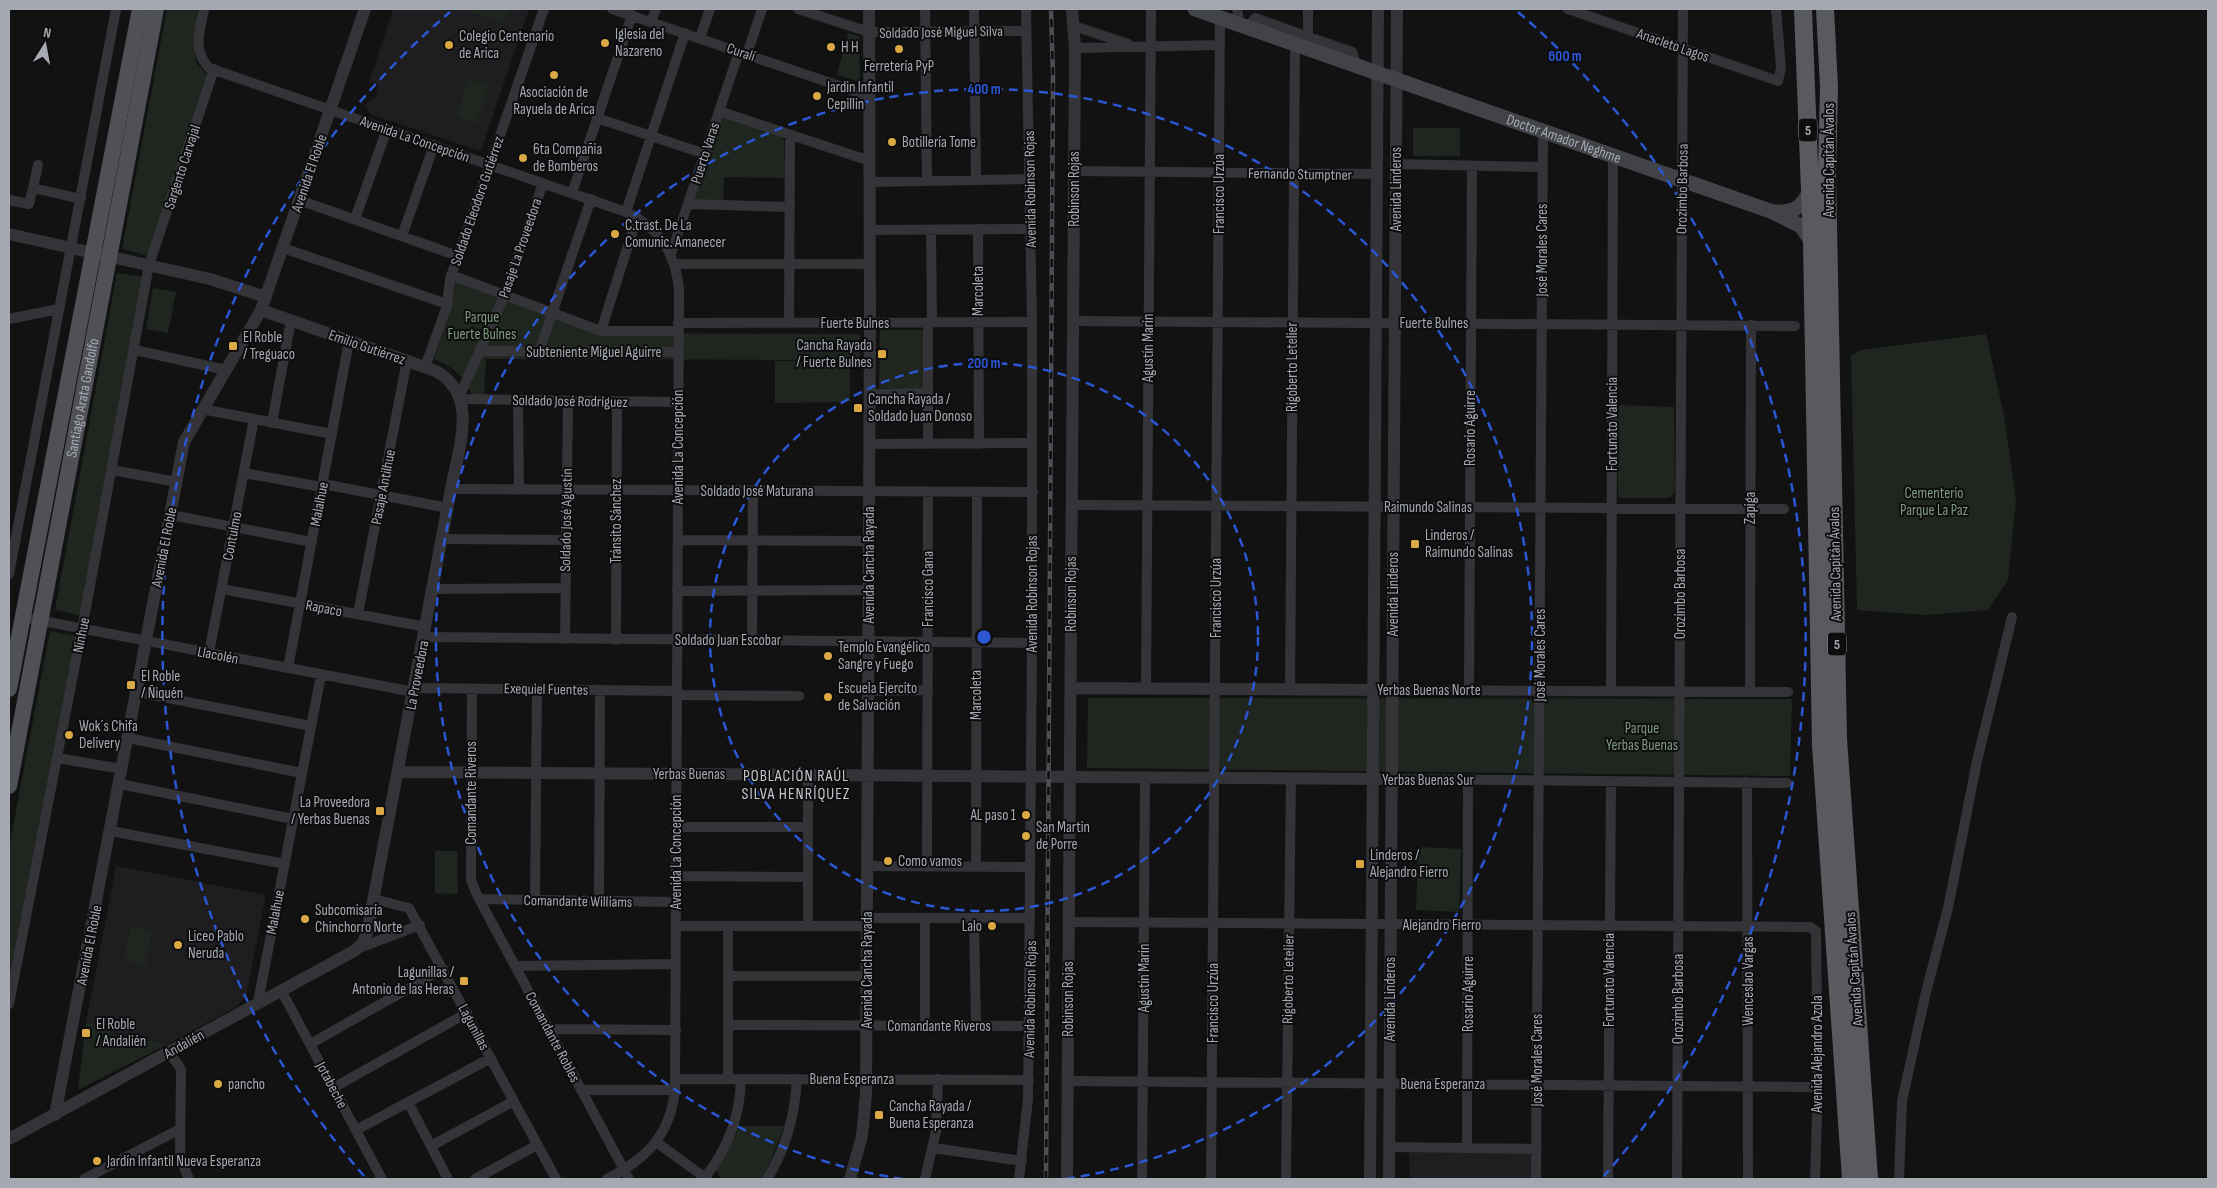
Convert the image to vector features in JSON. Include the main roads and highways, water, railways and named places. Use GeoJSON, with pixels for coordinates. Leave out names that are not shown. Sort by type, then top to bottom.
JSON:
{"type":"FeatureCollection","features":[{"type":"Feature","properties":{"kind":"highway","name":"Avenida Capitán Ávalos"},"geometry":{"type":"LineString","coordinates":[[1803,9],[1812,242],[1821,745],[1851,1179]]}},
{"type":"Feature","properties":{"kind":"highway","name":"Avenida Capitán Ávalos"},"geometry":{"type":"LineString","coordinates":[[1825,9],[1829,87],[1827,173],[1839,748],[1869,1179]]}},
{"type":"Feature","properties":{"kind":"main road","name":"Santiago Arata Gandolfo"},"geometry":{"type":"LineString","coordinates":[[9,786],[40,621],[140,9]]}},
{"type":"Feature","properties":{"kind":"main road","name":"Santiago Arata Gandolfo"},"geometry":{"type":"LineString","coordinates":[[9,689],[22,617],[156,9]]}},
{"type":"Feature","properties":{"kind":"main road","name":"Doctor Amador Neghme"},"geometry":{"type":"LineString","coordinates":[[1202,10],[1244,26],[1302,40],[1377,73],[1773,212],[1801,226],[1812,242]]}},
{"type":"Feature","properties":{"kind":"main road","name":"Doctor Amador Neghme"},"geometry":{"type":"LineString","coordinates":[[1773,212],[1788,212],[1796,209],[1803,203],[1810,191]]}},
{"type":"Feature","properties":{"kind":"railway"},"geometry":{"type":"LineString","coordinates":[[1046,1179],[1053,77],[1051,9]]}},
{"type":"Feature","properties":{"kind":"place","name":"Iglesia del Nazareno"},"geometry":{"type":"Point","coordinates":[605,43]}},
{"type":"Feature","properties":{"kind":"place","name":"Colegio Centenario de Arica"},"geometry":{"type":"Point","coordinates":[449,45]}},
{"type":"Feature","properties":{"kind":"place","name":"H H"},"geometry":{"type":"Point","coordinates":[831,47]}},
{"type":"Feature","properties":{"kind":"place","name":"Ferretería PyP"},"geometry":{"type":"Point","coordinates":[899,49]}},
{"type":"Feature","properties":{"kind":"place","name":"Asociación de Rayuela de Arica"},"geometry":{"type":"Point","coordinates":[554,75]}},
{"type":"Feature","properties":{"kind":"place","name":"Jardin Infantil Cepillin"},"geometry":{"type":"Point","coordinates":[817,96]}},
{"type":"Feature","properties":{"kind":"place","name":"Botillería Tome"},"geometry":{"type":"Point","coordinates":[892,142]}},
{"type":"Feature","properties":{"kind":"place","name":"6ta Compañia de Bomberos"},"geometry":{"type":"Point","coordinates":[523,158]}},
{"type":"Feature","properties":{"kind":"place","name":"C.trast. De La Comunic. Amanecer"},"geometry":{"type":"Point","coordinates":[615,234]}},
{"type":"Feature","properties":{"kind":"place","name":"El Roble / Treguaco"},"geometry":{"type":"Point","coordinates":[233,346]}},
{"type":"Feature","properties":{"kind":"place","name":"Cancha Rayada / Fuerte Bulnes"},"geometry":{"type":"Point","coordinates":[882,354]}},
{"type":"Feature","properties":{"kind":"place","name":"Cancha Rayada / Soldado Juan Donoso"},"geometry":{"type":"Point","coordinates":[858,408]}},
{"type":"Feature","properties":{"kind":"place","name":"Linderos / Raimundo Salinas"},"geometry":{"type":"Point","coordinates":[1415,544]}},
{"type":"Feature","properties":{"kind":"place","name":"Templo Evangélico Sangre y Fuego"},"geometry":{"type":"Point","coordinates":[828,656]}},
{"type":"Feature","properties":{"kind":"place","name":"El Roble / Ñiquén"},"geometry":{"type":"Point","coordinates":[131,685]}},
{"type":"Feature","properties":{"kind":"place","name":"Escuela Ejercito de Salvación"},"geometry":{"type":"Point","coordinates":[828,697]}},
{"type":"Feature","properties":{"kind":"place","name":"Wok´s Chifa Delivery"},"geometry":{"type":"Point","coordinates":[69,735]}},
{"type":"Feature","properties":{"kind":"place","name":"La Proveedora / Yerbas Buenas"},"geometry":{"type":"Point","coordinates":[380,811]}},
{"type":"Feature","properties":{"kind":"place","name":"AL paso 1"},"geometry":{"type":"Point","coordinates":[1026,815]}},
{"type":"Feature","properties":{"kind":"place","name":"San Martin de Porre"},"geometry":{"type":"Point","coordinates":[1026,836]}},
{"type":"Feature","properties":{"kind":"place","name":"Como vamos"},"geometry":{"type":"Point","coordinates":[888,861]}},
{"type":"Feature","properties":{"kind":"place","name":"Linderos / Alejandro Fierro"},"geometry":{"type":"Point","coordinates":[1360,864]}},
{"type":"Feature","properties":{"kind":"place","name":"Subcomisaría Chinchorro Norte"},"geometry":{"type":"Point","coordinates":[305,919]}},
{"type":"Feature","properties":{"kind":"place","name":"Lalo"},"geometry":{"type":"Point","coordinates":[992,926]}},
{"type":"Feature","properties":{"kind":"place","name":"Liceo Pablo Neruda"},"geometry":{"type":"Point","coordinates":[178,945]}},
{"type":"Feature","properties":{"kind":"place","name":"Lagunillas / Antonio de las Heras"},"geometry":{"type":"Point","coordinates":[464,981]}},
{"type":"Feature","properties":{"kind":"place","name":"El Roble / Andalién"},"geometry":{"type":"Point","coordinates":[86,1033]}},
{"type":"Feature","properties":{"kind":"place","name":"pancho"},"geometry":{"type":"Point","coordinates":[218,1084]}},
{"type":"Feature","properties":{"kind":"place","name":"Cancha Rayada / Buena Esperanza"},"geometry":{"type":"Point","coordinates":[879,1115]}},
{"type":"Feature","properties":{"kind":"place","name":"Jardín Infantil Nueva Esperanza"},"geometry":{"type":"Point","coordinates":[97,1161]}},
{"type":"Feature","properties":{"kind":"district","name":"POBLACIÓN RAÚL SILVA HENRÍQUEZ"},"geometry":{"type":"Point","coordinates":[796,784]}},
{"type":"Feature","properties":{"kind":"park label","name":"Parque Fuerte Bulnes"},"geometry":{"type":"Point","coordinates":[482,326]}},
{"type":"Feature","properties":{"kind":"park label","name":"Cementerio Parque La Paz"},"geometry":{"type":"Point","coordinates":[1934,502]}},
{"type":"Feature","properties":{"kind":"park label","name":"Parque Yerbas Buenas"},"geometry":{"type":"Point","coordinates":[1642,736]}}]}
